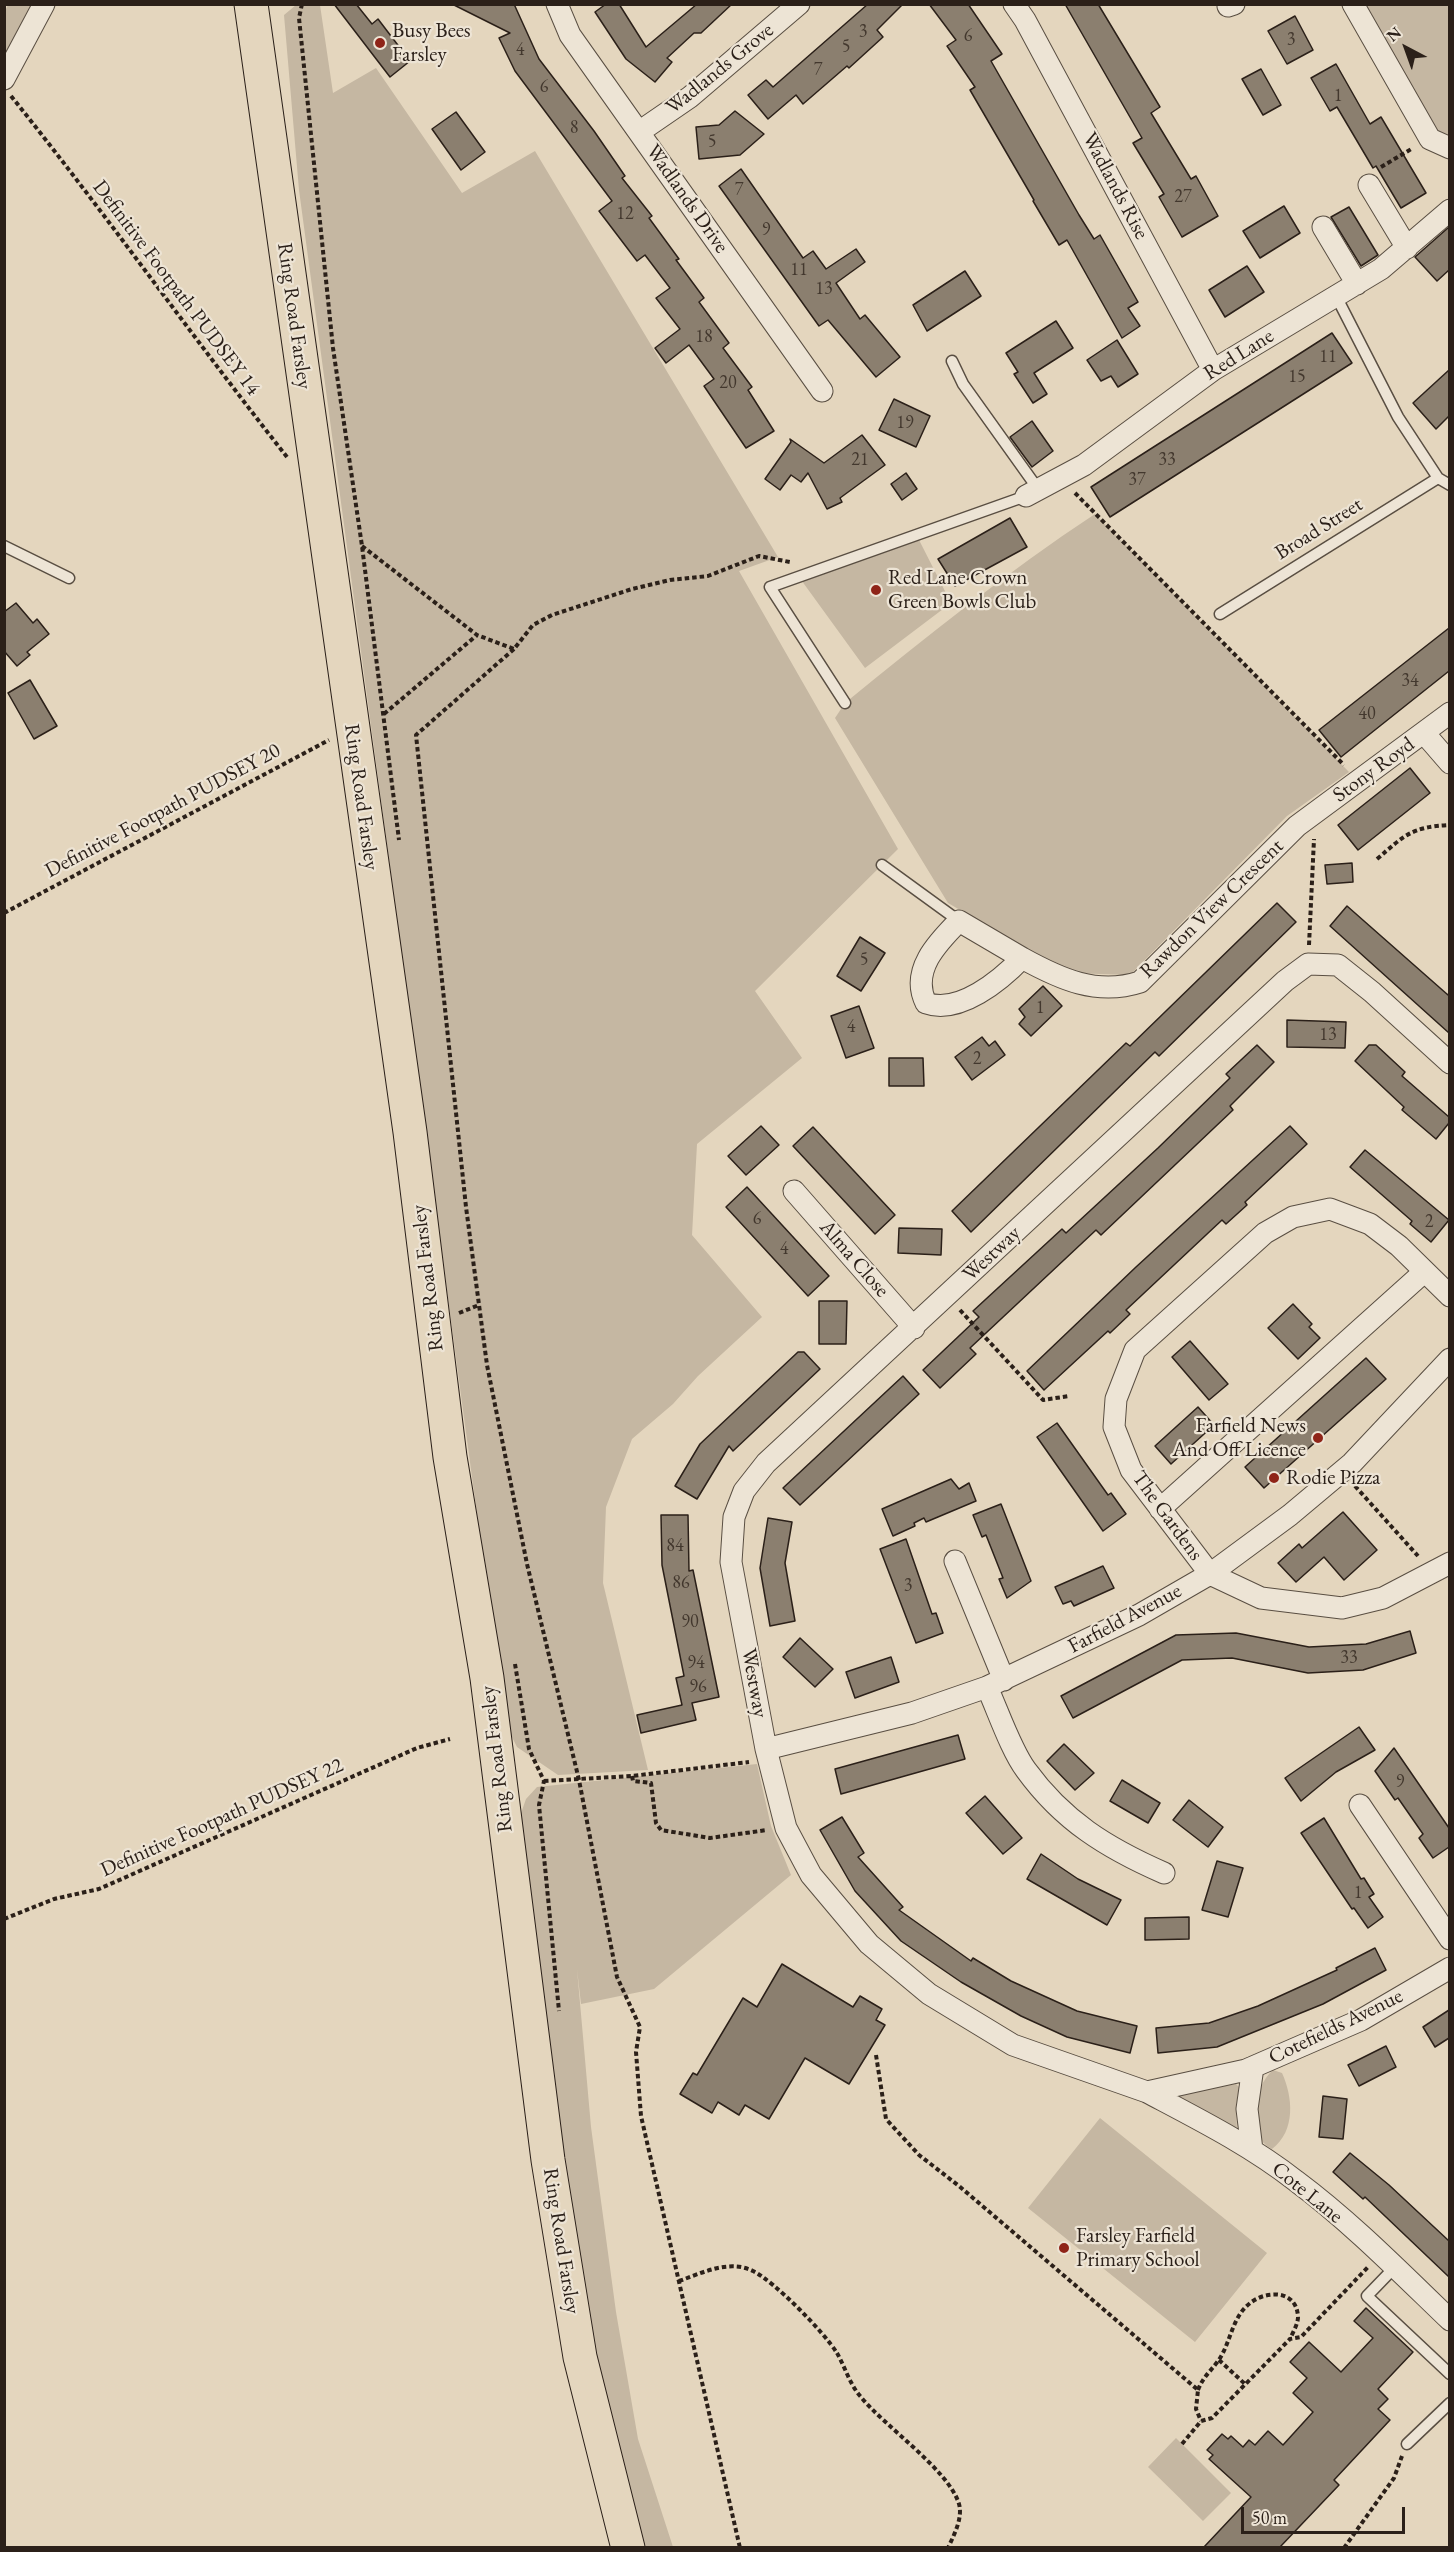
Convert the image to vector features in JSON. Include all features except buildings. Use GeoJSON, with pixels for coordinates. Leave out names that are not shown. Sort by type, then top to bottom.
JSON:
{"type":"FeatureCollection","features":[{"type":"Feature","properties":{"kind":"highway","name":"Ring Road Farsley"},"geometry":{"type":"LineString","coordinates":[[251,4],[410,1132],[450,1457],[487,1678],[548,2160],[580,2357],[628,2547]]}},
{"type":"Feature","properties":{"kind":"street"},"geometry":{"type":"LineString","coordinates":[[4,79],[44,4]]}},
{"type":"Feature","properties":{"kind":"street","name":"Wadlands Drive"},"geometry":{"type":"LineString","coordinates":[[557,4],[570,35],[822,391]]}},
{"type":"Feature","properties":{"kind":"street","name":"Wadlands Grove"},"geometry":{"type":"LineString","coordinates":[[639,132],[690,97],[799,4]]}},
{"type":"Feature","properties":{"kind":"street","name":"Wadlands Rise"},"geometry":{"type":"LineString","coordinates":[[1014,4],[1107,169],[1213,370]]}},
{"type":"Feature","properties":{"kind":"street"},"geometry":{"type":"LineString","coordinates":[[1353,4],[1430,139],[1449,148]]}},
{"type":"Feature","properties":{"kind":"street"},"geometry":{"type":"LineString","coordinates":[[1369,185],[1407,248]]}},
{"type":"Feature","properties":{"kind":"street","name":"Red Lane"},"geometry":{"type":"LineString","coordinates":[[1032,492],[1084,465],[1213,370],[1381,269],[1449,210]]}},
{"type":"Feature","properties":{"kind":"street"},"geometry":{"type":"LineString","coordinates":[[1323,227],[1357,284]]}},
{"type":"Feature","properties":{"kind":"street","name":"Stony Royd"},"geometry":{"type":"LineString","coordinates":[[1297,826],[1361,782],[1449,714]]}},
{"type":"Feature","properties":{"kind":"street"},"geometry":{"type":"LineString","coordinates":[[1424,733],[1449,763]]}},
{"type":"Feature","properties":{"kind":"street","name":"Rawdon View Crescent"},"geometry":{"type":"LineString","coordinates":[[959,921],[1057,977],[1093,987],[1119,988],[1140,982],[1297,826]]}},
{"type":"Feature","properties":{"kind":"street"},"geometry":{"type":"LineString","coordinates":[[959,921],[938,945],[925,966],[920,985],[926,1003],[947,1006],[969,997],[996,980],[1022,958]]}},
{"type":"Feature","properties":{"kind":"street"},"geometry":{"type":"LineString","coordinates":[[1308,964],[1338,965],[1372,992],[1449,1063]]}},
{"type":"Feature","properties":{"kind":"street","name":"Westway"},"geometry":{"type":"LineString","coordinates":[[767,1755],[731,1562],[734,1517],[744,1491],[766,1463],[1285,981],[1308,964]]}},
{"type":"Feature","properties":{"kind":"street","name":"Alma Close"},"geometry":{"type":"LineString","coordinates":[[794,1191],[914,1328]]}},
{"type":"Feature","properties":{"kind":"street","name":"The Gardens"},"geometry":{"type":"LineString","coordinates":[[1445,1566],[1383,1598],[1342,1608],[1261,1598],[1210,1574],[1131,1470],[1114,1427],[1116,1399],[1135,1350],[1265,1233],[1293,1217],[1330,1209],[1370,1224],[1399,1246],[1449,1296]]}},
{"type":"Feature","properties":{"kind":"street"},"geometry":{"type":"LineString","coordinates":[[1160,1509],[1424,1272]]}},
{"type":"Feature","properties":{"kind":"street","name":"Farfield Avenue"},"geometry":{"type":"LineString","coordinates":[[767,1755],[912,1713],[996,1684],[1138,1615],[1210,1574],[1290,1515],[1342,1471],[1449,1359]]}},
{"type":"Feature","properties":{"kind":"street"},"geometry":{"type":"LineString","coordinates":[[956,1561],[1025,1769],[1087,1833],[1125,1856],[1164,1873]]}},
{"type":"Feature","properties":{"kind":"street"},"geometry":{"type":"LineString","coordinates":[[767,1755],[786,1828],[811,1875],[869,1944],[928,1994],[1012,2045],[1147,2092]]}},
{"type":"Feature","properties":{"kind":"street"},"geometry":{"type":"LineString","coordinates":[[1360,1805],[1449,1939]]}},
{"type":"Feature","properties":{"kind":"street","name":"Cotefields Avenue"},"geometry":{"type":"LineString","coordinates":[[1147,2092],[1253,2067],[1361,2020],[1449,1968]]}},
{"type":"Feature","properties":{"kind":"street","name":"Cotefields Avenue"},"geometry":{"type":"LineString","coordinates":[[1252,2150],[1247,2109],[1253,2067]]}},
{"type":"Feature","properties":{"kind":"street","name":"Cote Lane"},"geometry":{"type":"LineString","coordinates":[[1147,2092],[1233,2137],[1297,2181],[1388,2261],[1449,2320]]}},
{"type":"Feature","properties":{"kind":"lane"},"geometry":{"type":"LineString","coordinates":[[1336,296],[1398,417],[1438,478],[1449,485]]}},
{"type":"Feature","properties":{"kind":"lane"},"geometry":{"type":"LineString","coordinates":[[845,703],[771,587],[1032,492],[952,361]]}},
{"type":"Feature","properties":{"kind":"lane","name":"Broad Street"},"geometry":{"type":"LineString","coordinates":[[1220,614],[1438,478]]}},
{"type":"Feature","properties":{"kind":"lane"},"geometry":{"type":"LineString","coordinates":[[4,546],[69,578]]}},
{"type":"Feature","properties":{"kind":"lane"},"geometry":{"type":"LineString","coordinates":[[882,865],[959,921]]}},
{"type":"Feature","properties":{"kind":"lane"},"geometry":{"type":"LineString","coordinates":[[1388,2261],[1367,2296],[1449,2374]]}},
{"type":"Feature","properties":{"kind":"lane"},"geometry":{"type":"LineString","coordinates":[[1407,2445],[1449,2403]]}},
{"type":"Feature","properties":{"kind":"path"},"geometry":{"type":"LineString","coordinates":[[302,4],[298,18],[333,348],[384,714],[477,634]]}},
{"type":"Feature","properties":{"kind":"path","name":"Definitive Footpath PUDSEY 14"},"geometry":{"type":"LineString","coordinates":[[4,89],[107,219],[201,349],[293,465]]}},
{"type":"Feature","properties":{"kind":"path"},"geometry":{"type":"LineString","coordinates":[[1369,185],[1364,177],[1430,139]]}},
{"type":"Feature","properties":{"kind":"path"},"geometry":{"type":"LineString","coordinates":[[1060,478],[1361,782]]}},
{"type":"Feature","properties":{"kind":"path"},"geometry":{"type":"LineString","coordinates":[[362,546],[477,634],[514,649]]}},
{"type":"Feature","properties":{"kind":"path"},"geometry":{"type":"LineString","coordinates":[[740,2547],[641,2116],[636,2052],[640,2027],[617,1977],[579,1780],[527,1564],[487,1365],[466,1207],[416,735],[514,649],[533,625],[552,615],[633,589],[670,580],[708,576],[759,556],[788,562],[798,560]]}},
{"type":"Feature","properties":{"kind":"path","name":"Definitive Footpath PUDSEY 20"},"geometry":{"type":"LineString","coordinates":[[4,913],[335,736]]}},
{"type":"Feature","properties":{"kind":"path"},"geometry":{"type":"LineString","coordinates":[[1308,964],[1315,813]]}},
{"type":"Feature","properties":{"kind":"path"},"geometry":{"type":"LineString","coordinates":[[1377,859],[1414,829],[1432,825],[1449,825]]}},
{"type":"Feature","properties":{"kind":"path"},"geometry":{"type":"LineString","coordinates":[[947,1297],[1043,1400],[1069,1396]]}},
{"type":"Feature","properties":{"kind":"path"},"geometry":{"type":"LineString","coordinates":[[460,1325],[459,1313],[479,1305]]}},
{"type":"Feature","properties":{"kind":"path"},"geometry":{"type":"LineString","coordinates":[[1342,1471],[1445,1566]]}},
{"type":"Feature","properties":{"kind":"path"},"geometry":{"type":"LineString","coordinates":[[513,1655],[529,1749],[544,1781],[539,1804],[560,2023]]}},
{"type":"Feature","properties":{"kind":"path","name":"Definitive Footpath PUDSEY 22"},"geometry":{"type":"LineString","coordinates":[[4,1919],[54,1899],[99,1889],[417,1748],[450,1739]]}},
{"type":"Feature","properties":{"kind":"path"},"geometry":{"type":"LineString","coordinates":[[544,1781],[633,1776],[767,1755]]}},
{"type":"Feature","properties":{"kind":"path"},"geometry":{"type":"LineString","coordinates":[[633,1776],[633,1782],[651,1783],[656,1823],[661,1830],[710,1838],[786,1828]]}},
{"type":"Feature","properties":{"kind":"path"},"geometry":{"type":"LineString","coordinates":[[876,2055],[886,2119],[919,2155],[959,2186],[1198,2390]]}},
{"type":"Feature","properties":{"kind":"path"},"geometry":{"type":"LineString","coordinates":[[1290,2339],[1301,2337],[1388,2261]]}},
{"type":"Feature","properties":{"kind":"path"},"geometry":{"type":"LineString","coordinates":[[679,2281],[732,2265],[752,2270],[778,2287],[835,2351],[860,2396],[930,2463],[949,2487],[959,2505],[957,2527],[948,2547]]}},
{"type":"Feature","properties":{"kind":"path"},"geometry":{"type":"LineString","coordinates":[[1182,2444],[1201,2421],[1212,2418],[1290,2339],[1298,2316],[1294,2305],[1287,2297],[1275,2293],[1263,2295],[1248,2304],[1236,2320],[1219,2360],[1203,2376],[1198,2390],[1196,2409],[1201,2421]]}},
{"type":"Feature","properties":{"kind":"path"},"geometry":{"type":"LineString","coordinates":[[1219,2360],[1245,2384]]}},
{"type":"Feature","properties":{"kind":"path"},"geometry":{"type":"LineString","coordinates":[[1344,2547],[1394,2478],[1407,2445]]}},
{"type":"Feature","properties":{"kind":"shaded area"},"geometry":{"type":"Polygon","coordinates":[[[8,5],[31,5],[5,56],[5,11],[8,5]]]}},
{"type":"Feature","properties":{"kind":"shaded area"},"geometry":{"type":"Polygon","coordinates":[[[296,5],[320,5],[333,93],[376,68],[462,193],[535,151],[778,557],[739,571],[898,849],[755,991],[802,1058],[697,1144],[692,1235],[762,1317],[698,1376],[673,1404],[632,1439],[606,1507],[603,1583],[648,1770],[558,1775],[517,1747],[509,1731],[488,1596],[299,190],[284,15],[296,5]]]}},
{"type":"Feature","properties":{"kind":"shaded area"},"geometry":{"type":"Polygon","coordinates":[[[1361,5],[1449,5],[1449,143],[1434,136],[1361,5]]]}},
{"type":"Feature","properties":{"kind":"shaded area"},"geometry":{"type":"Polygon","coordinates":[[[1095,514],[1349,772],[1287,816],[1130,975],[1069,973],[948,903],[835,718],[845,703],[936,629],[1095,514]]]}},
{"type":"Feature","properties":{"kind":"shaded area","name":"Red Lane Crown Green Bowls Club"},"geometry":{"type":"Polygon","coordinates":[[[917,536],[951,603],[865,668],[799,577],[917,536]]]}},
{"type":"Feature","properties":{"kind":"shaded area"},"geometry":{"type":"Polygon","coordinates":[[[757,1764],[771,1826],[791,1875],[654,1989],[581,2004],[577,1969],[591,2127],[616,2312],[638,2439],[673,2547],[641,2547],[618,2460],[579,2270],[520,1816],[526,1799],[537,1787],[757,1764]]]}},
{"type":"Feature","properties":{"kind":"shaded area"},"geometry":{"type":"Polygon","coordinates":[[[1273,2070],[1282,2073],[1286,2082],[1290,2113],[1285,2133],[1272,2149],[1263,2143],[1258,2134],[1255,2111],[1261,2088],[1273,2070]]]}},
{"type":"Feature","properties":{"kind":"shaded area"},"geometry":{"type":"Polygon","coordinates":[[[1236,2084],[1239,2087],[1236,2107],[1237,2130],[1177,2099],[1178,2094],[1236,2084]]]}},
{"type":"Feature","properties":{"kind":"shaded area"},"geometry":{"type":"Polygon","coordinates":[[[1100,2118],[1267,2253],[1195,2342],[1028,2208],[1100,2118]]]}},
{"type":"Feature","properties":{"kind":"shaded area"},"geometry":{"type":"Polygon","coordinates":[[[1176,2438],[1231,2493],[1203,2521],[1148,2467],[1176,2438]]]}},
{"type":"Feature","properties":{"kind":"place","name":"Busy Bees Farsley"},"geometry":{"type":"Point","coordinates":[380,43]}},
{"type":"Feature","properties":{"kind":"place","name":"Red Lane Crown Green Bowls Club"},"geometry":{"type":"Point","coordinates":[876,590]}},
{"type":"Feature","properties":{"kind":"place","name":"Farfield News And Off Licence"},"geometry":{"type":"Point","coordinates":[1318,1438]}},
{"type":"Feature","properties":{"kind":"place","name":"Rodie Pizza"},"geometry":{"type":"Point","coordinates":[1274,1478]}},
{"type":"Feature","properties":{"kind":"place","name":"Farsley Farfield Primary School"},"geometry":{"type":"Point","coordinates":[1064,2248]}}]}
